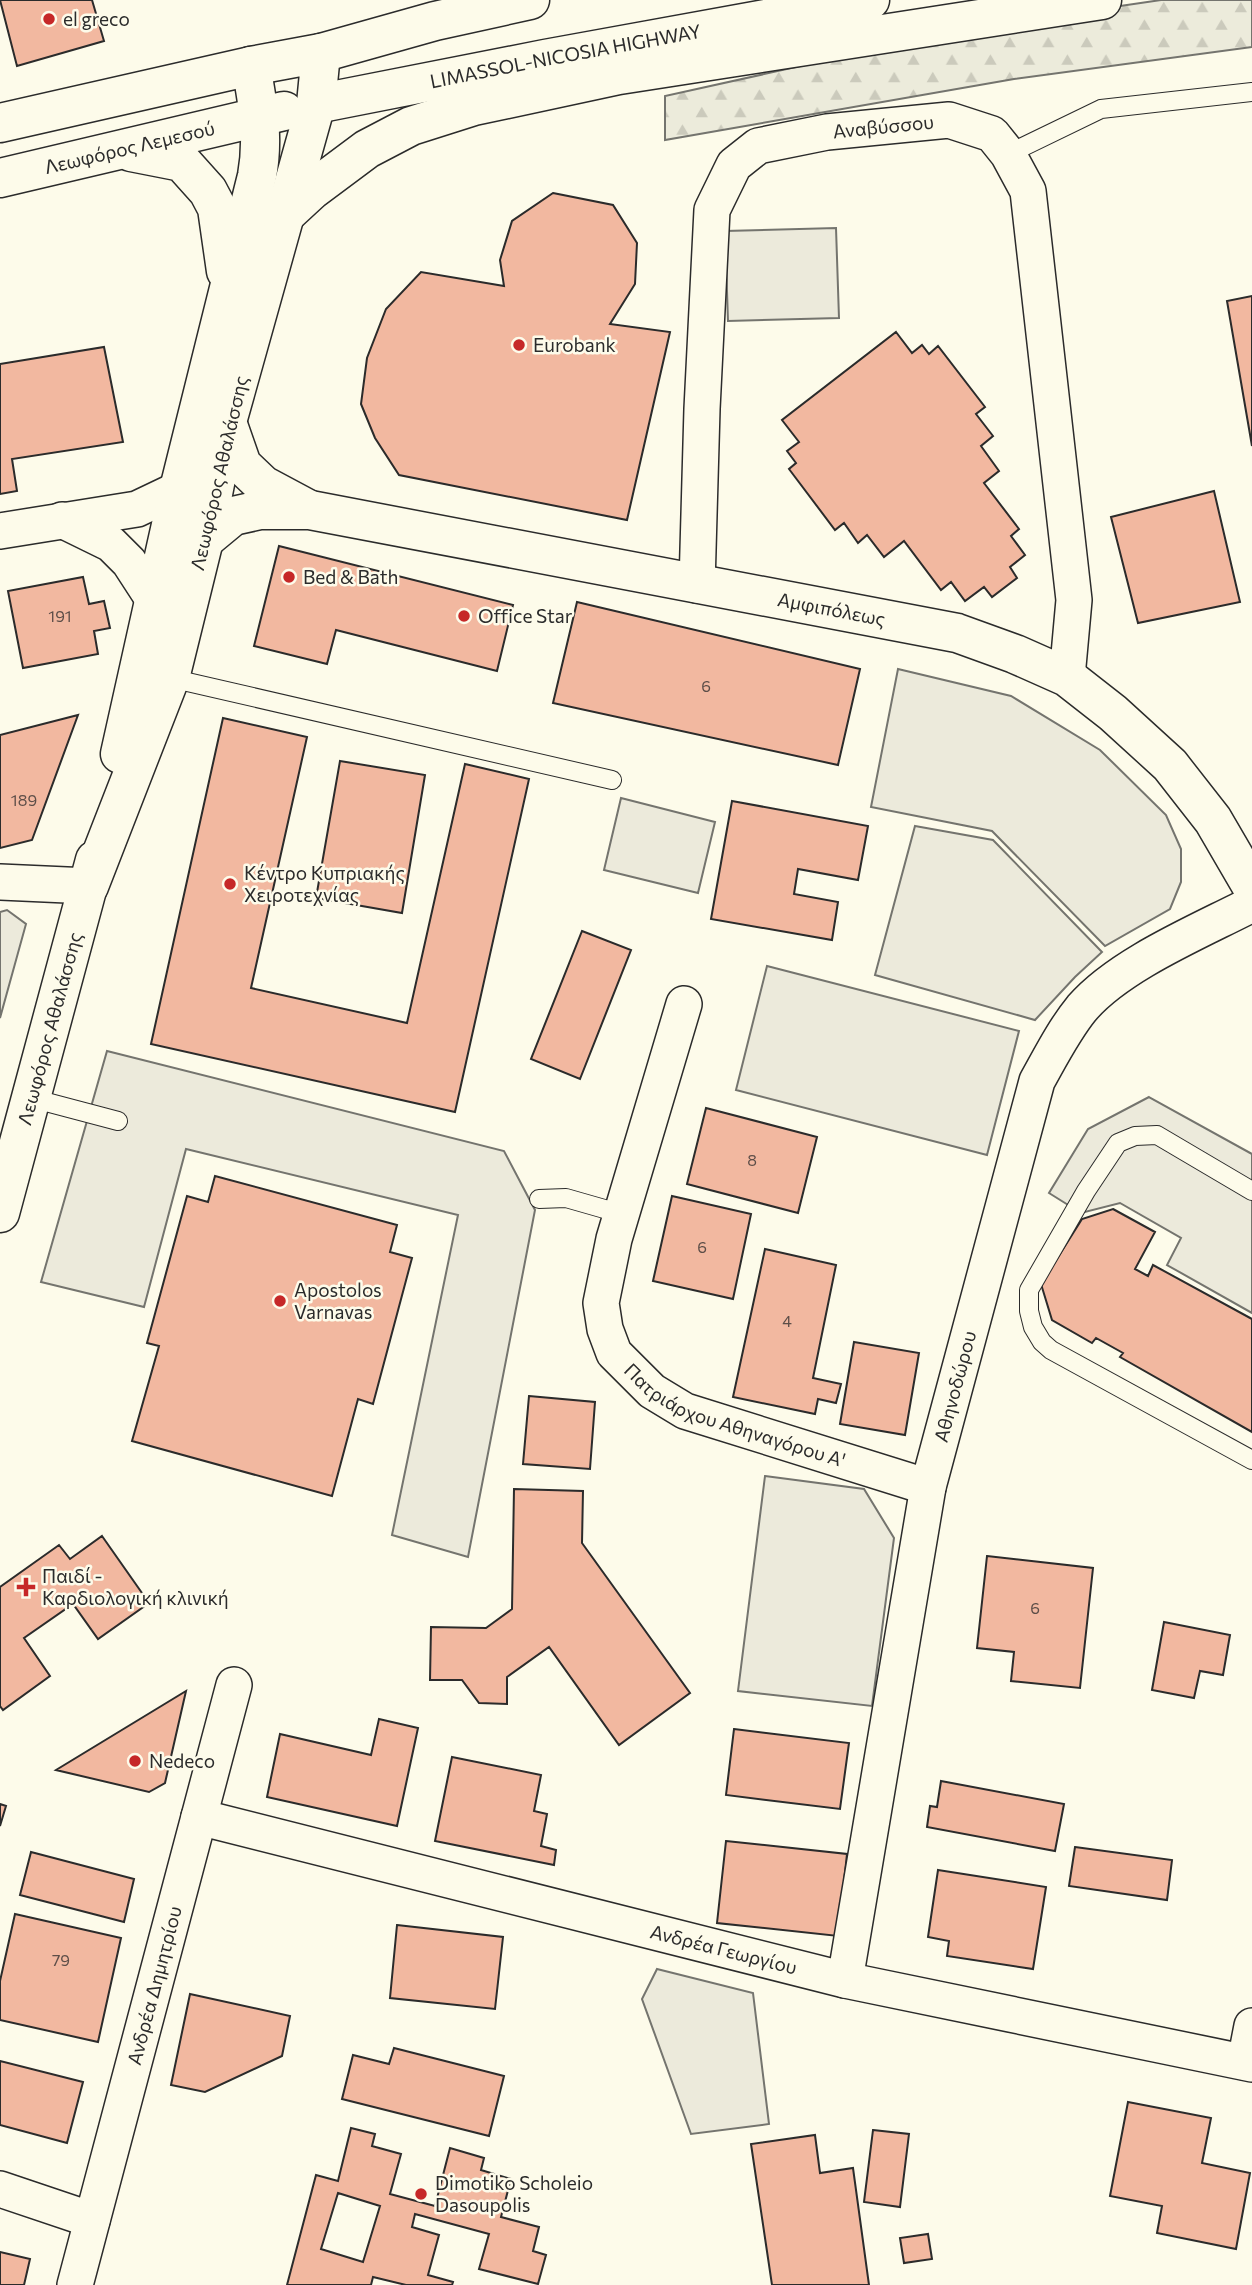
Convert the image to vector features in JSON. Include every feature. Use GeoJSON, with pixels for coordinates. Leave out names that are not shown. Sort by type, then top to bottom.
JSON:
{"type":"FeatureCollection","features":[{"type":"Feature","properties":{"kind":"main road"},"geometry":{"type":"LineString","coordinates":[[0,123],[321,52],[435,21],[530,0]]}},
{"type":"Feature","properties":{"kind":"main road","name":"LIMASSOL-NICOSIA HIGHWAY"},"geometry":{"type":"LineString","coordinates":[[261,116],[545,59],[870,0]]}},
{"type":"Feature","properties":{"kind":"main road"},"geometry":{"type":"LineString","coordinates":[[286,214],[312,190],[367,149],[411,126],[474,106],[619,75],[1102,0]]}},
{"type":"Feature","properties":{"kind":"main road","name":"Λεωφόρος Αθαλάσσης"},"geometry":{"type":"LineString","coordinates":[[89,886],[170,678],[204,540],[227,422],[316,104],[321,52]]}},
{"type":"Feature","properties":{"kind":"main road","name":"Λεωφόρος Αθαλάσσης"},"geometry":{"type":"LineString","coordinates":[[0,1213],[89,886],[179,489],[261,154],[261,116],[251,66]]}},
{"type":"Feature","properties":{"kind":"main road","name":"Λεωφόρος Λεμεσού"},"geometry":{"type":"LineString","coordinates":[[0,178],[261,116]]}},
{"type":"Feature","properties":{"kind":"main road"},"geometry":{"type":"LineString","coordinates":[[119,150],[182,162],[208,191],[217,208],[223,237],[228,296]]}},
{"type":"Feature","properties":{"kind":"main road","name":"Αμφιπόλεως"},"geometry":{"type":"LineString","coordinates":[[227,422],[242,465],[263,485],[310,510]]}},
{"type":"Feature","properties":{"kind":"main road","name":"Αμφιπόλεως"},"geometry":{"type":"LineString","coordinates":[[204,540],[233,516],[260,510],[310,510],[957,633],[1015,653],[1067,677],[1113,713],[1170,765],[1213,820],[1252,887]]}},
{"type":"Feature","properties":{"kind":"street","name":"Αναβύσσου"},"geometry":{"type":"LineString","coordinates":[[697,585],[712,209],[734,165],[758,146],[816,134],[950,120],[992,134],[1008,154],[1028,191],[1074,600],[1067,677]]}},
{"type":"Feature","properties":{"kind":"street"},"geometry":{"type":"LineString","coordinates":[[0,531],[137,509],[179,489]]}},
{"type":"Feature","properties":{"kind":"street"},"geometry":{"type":"LineString","coordinates":[[62,520],[110,544],[129,562],[155,602]]}},
{"type":"Feature","properties":{"kind":"street"},"geometry":{"type":"LineString","coordinates":[[0,882],[89,886]]}},
{"type":"Feature","properties":{"kind":"street","name":"Αθηνοδώρου"},"geometry":{"type":"LineString","coordinates":[[845,1980],[928,1487],[1037,1081],[1083,1006],[1122,972],[1252,904]]}},
{"type":"Feature","properties":{"kind":"street","name":"Πατριάρχου Αθηναγόρου Α'"},"geometry":{"type":"LineString","coordinates":[[684,1004],[604,1279],[601,1303],[605,1329],[614,1353],[652,1391],[685,1411],[928,1487]]}},
{"type":"Feature","properties":{"kind":"street","name":"Ανδρέα Δημητρίου"},"geometry":{"type":"LineString","coordinates":[[75,2285],[234,1685]]}},
{"type":"Feature","properties":{"kind":"street","name":"Ανδρέα Γεωργίου"},"geometry":{"type":"LineString","coordinates":[[199,1817],[845,1980],[1249,2063]]}},
{"type":"Feature","properties":{"kind":"street"},"geometry":{"type":"LineString","coordinates":[[1249,2063],[1252,2026]]}},
{"type":"Feature","properties":{"kind":"street"},"geometry":{"type":"LineString","coordinates":[[0,2189],[92,2220]]}},
{"type":"Feature","properties":{"kind":"lane"},"geometry":{"type":"LineString","coordinates":[[1008,154],[1101,109],[1252,92]]}},
{"type":"Feature","properties":{"kind":"lane"},"geometry":{"type":"LineString","coordinates":[[170,678],[612,780]]}},
{"type":"Feature","properties":{"kind":"lane"},"geometry":{"type":"LineString","coordinates":[[31,1098],[118,1121]]}},
{"type":"Feature","properties":{"kind":"lane"},"geometry":{"type":"LineString","coordinates":[[1252,1191],[1157,1135],[1135,1136],[1118,1143],[1086,1191],[1029,1290],[1029,1311],[1033,1327],[1042,1342],[1051,1350],[1252,1460]]}},
{"type":"Feature","properties":{"kind":"lane"},"geometry":{"type":"LineString","coordinates":[[540,1199],[566,1198],[622,1214]]}},
{"type":"Feature","properties":{"kind":"green space"},"geometry":{"type":"Polygon","coordinates":[[[1161,0],[1252,0],[1252,47],[1014,79],[665,140],[665,96],[977,27],[1161,0]]]}},
{"type":"Feature","properties":{"kind":"shaded area"},"geometry":{"type":"Polygon","coordinates":[[[836,228],[839,318],[728,321],[725,231],[836,228]]]}},
{"type":"Feature","properties":{"kind":"shaded area"},"geometry":{"type":"Polygon","coordinates":[[[898,669],[1011,696],[1100,750],[1166,815],[1181,849],[1181,882],[1170,909],[1105,946],[992,831],[871,807],[898,669]]]}},
{"type":"Feature","properties":{"kind":"shaded area"},"geometry":{"type":"Polygon","coordinates":[[[621,798],[715,822],[698,893],[604,870],[621,798]]]}},
{"type":"Feature","properties":{"kind":"shaded area"},"geometry":{"type":"Polygon","coordinates":[[[915,826],[993,840],[1102,952],[1035,1020],[875,975],[915,826]]]}},
{"type":"Feature","properties":{"kind":"shaded area"},"geometry":{"type":"Polygon","coordinates":[[[7,910],[26,924],[0,1018],[0,912],[7,910]]]}},
{"type":"Feature","properties":{"kind":"shaded area"},"geometry":{"type":"Polygon","coordinates":[[[767,966],[1019,1031],[987,1155],[736,1090],[767,966]]]}},
{"type":"Feature","properties":{"kind":"shaded area"},"geometry":{"type":"Polygon","coordinates":[[[107,1051],[504,1151],[535,1210],[468,1557],[392,1535],[458,1215],[186,1149],[144,1307],[41,1282],[107,1051]]]}},
{"type":"Feature","properties":{"kind":"shaded area"},"geometry":{"type":"Polygon","coordinates":[[[1149,1097],[1252,1154],[1252,1313],[1167,1265],[1181,1238],[1120,1203],[1081,1213],[1049,1193],[1088,1129],[1149,1097]]]}},
{"type":"Feature","properties":{"kind":"shaded area"},"geometry":{"type":"Polygon","coordinates":[[[765,1476],[864,1489],[894,1538],[872,1706],[738,1691],[765,1476]]]}},
{"type":"Feature","properties":{"kind":"shaded area"},"geometry":{"type":"Polygon","coordinates":[[[657,1969],[753,1993],[769,2124],[691,2134],[642,1999],[657,1969]]]}},
{"type":"Feature","properties":{"kind":"building"},"geometry":{"type":"Polygon","coordinates":[[[0,0],[92,0],[104,41],[17,66],[0,0]]]}},
{"type":"Feature","properties":{"kind":"building","name":"Eurobank"},"geometry":{"type":"Polygon","coordinates":[[[553,193],[613,205],[637,243],[635,284],[610,324],[670,332],[627,520],[399,475],[375,438],[361,404],[367,358],[386,309],[421,272],[504,286],[500,260],[512,221],[553,193]]]}},
{"type":"Feature","properties":{"kind":"building"},"geometry":{"type":"Polygon","coordinates":[[[1252,296],[1252,446],[1227,301],[1252,296]]]}},
{"type":"Feature","properties":{"kind":"building"},"geometry":{"type":"Polygon","coordinates":[[[896,332],[912,353],[922,345],[929,354],[938,346],[985,407],[976,414],[993,436],[981,446],[999,471],[984,483],[1019,529],[1011,536],[1025,555],[1010,567],[1017,578],[992,597],[984,587],[965,601],[951,582],[941,590],[904,541],[884,557],[867,535],[858,543],[844,523],[835,530],[789,469],[796,463],[787,451],[799,442],[782,420],[896,332]]]}},
{"type":"Feature","properties":{"kind":"building"},"geometry":{"type":"Polygon","coordinates":[[[104,347],[123,442],[12,459],[17,491],[0,494],[0,364],[104,347]]]}},
{"type":"Feature","properties":{"kind":"building"},"geometry":{"type":"Polygon","coordinates":[[[1214,491],[1240,602],[1138,623],[1111,517],[1214,491]]]}},
{"type":"Feature","properties":{"kind":"building"},"geometry":{"type":"Polygon","coordinates":[[[279,546],[513,605],[497,671],[336,630],[327,664],[254,646],[279,546]]]}},
{"type":"Feature","properties":{"kind":"building"},"geometry":{"type":"Polygon","coordinates":[[[83,577],[89,604],[104,601],[110,628],[94,631],[98,654],[23,668],[8,591],[83,577]]]}},
{"type":"Feature","properties":{"kind":"building"},"geometry":{"type":"Polygon","coordinates":[[[577,602],[860,669],[838,765],[553,703],[577,602]]]}},
{"type":"Feature","properties":{"kind":"building"},"geometry":{"type":"Polygon","coordinates":[[[78,715],[32,840],[0,848],[0,735],[78,715]]]}},
{"type":"Feature","properties":{"kind":"building","name":"Κέντρο Κυπριακής Χειροτεχνίας"},"geometry":{"type":"Polygon","coordinates":[[[223,718],[307,737],[251,988],[407,1023],[465,764],[529,779],[455,1112],[151,1044],[223,718]]]}},
{"type":"Feature","properties":{"kind":"building"},"geometry":{"type":"Polygon","coordinates":[[[340,761],[425,775],[402,913],[316,898],[340,761]]]}},
{"type":"Feature","properties":{"kind":"building"},"geometry":{"type":"Polygon","coordinates":[[[732,801],[868,826],[858,880],[798,869],[794,894],[838,902],[832,940],[711,919],[732,801]]]}},
{"type":"Feature","properties":{"kind":"building"},"geometry":{"type":"Polygon","coordinates":[[[582,931],[631,950],[580,1079],[531,1059],[582,931]]]}},
{"type":"Feature","properties":{"kind":"building"},"geometry":{"type":"Polygon","coordinates":[[[706,1108],[817,1137],[798,1213],[687,1184],[706,1108]]]}},
{"type":"Feature","properties":{"kind":"building","name":"Apostolos Varnavas"},"geometry":{"type":"Polygon","coordinates":[[[215,1176],[397,1225],[390,1252],[412,1258],[373,1404],[358,1399],[332,1496],[132,1441],[159,1346],[147,1343],[187,1196],[208,1202],[215,1176]]]}},
{"type":"Feature","properties":{"kind":"building"},"geometry":{"type":"Polygon","coordinates":[[[672,1196],[751,1214],[733,1299],[653,1281],[672,1196]]]}},
{"type":"Feature","properties":{"kind":"building"},"geometry":{"type":"Polygon","coordinates":[[[1113,1209],[1155,1232],[1135,1269],[1148,1276],[1153,1265],[1252,1319],[1252,1432],[1120,1357],[1123,1353],[1096,1338],[1092,1343],[1052,1320],[1041,1284],[1082,1219],[1113,1209]]]}},
{"type":"Feature","properties":{"kind":"building"},"geometry":{"type":"Polygon","coordinates":[[[765,1249],[836,1265],[813,1378],[841,1384],[836,1403],[818,1399],[815,1414],[733,1397],[765,1249]]]}},
{"type":"Feature","properties":{"kind":"building"},"geometry":{"type":"Polygon","coordinates":[[[854,1342],[919,1353],[905,1435],[840,1424],[854,1342]]]}},
{"type":"Feature","properties":{"kind":"building"},"geometry":{"type":"Polygon","coordinates":[[[529,1396],[595,1402],[590,1469],[523,1464],[529,1396]]]}},
{"type":"Feature","properties":{"kind":"building"},"geometry":{"type":"Polygon","coordinates":[[[514,1489],[583,1491],[582,1543],[690,1693],[619,1745],[549,1647],[507,1677],[507,1704],[479,1703],[462,1680],[430,1680],[431,1627],[486,1628],[512,1609],[514,1489]]]}},
{"type":"Feature","properties":{"kind":"building"},"geometry":{"type":"Polygon","coordinates":[[[102,1536],[149,1603],[98,1639],[73,1604],[24,1638],[50,1676],[3,1710],[0,1706],[0,1587],[59,1545],[70,1559],[102,1536]]]}},
{"type":"Feature","properties":{"kind":"building"},"geometry":{"type":"Polygon","coordinates":[[[987,1556],[1093,1568],[1080,1688],[1011,1681],[1014,1652],[977,1648],[987,1556]]]}},
{"type":"Feature","properties":{"kind":"building"},"geometry":{"type":"Polygon","coordinates":[[[1164,1622],[1230,1635],[1223,1675],[1200,1671],[1194,1698],[1152,1690],[1164,1622]]]}},
{"type":"Feature","properties":{"kind":"building"},"geometry":{"type":"Polygon","coordinates":[[[186,1691],[165,1783],[149,1792],[56,1770],[186,1691]]]}},
{"type":"Feature","properties":{"kind":"building"},"geometry":{"type":"Polygon","coordinates":[[[379,1719],[418,1728],[397,1826],[267,1797],[280,1734],[371,1755],[379,1719]]]}},
{"type":"Feature","properties":{"kind":"building"},"geometry":{"type":"Polygon","coordinates":[[[734,1729],[849,1743],[840,1809],[726,1795],[734,1729]]]}},
{"type":"Feature","properties":{"kind":"building"},"geometry":{"type":"Polygon","coordinates":[[[452,1757],[541,1775],[534,1811],[547,1814],[541,1846],[556,1850],[554,1865],[435,1841],[452,1757]]]}},
{"type":"Feature","properties":{"kind":"building"},"geometry":{"type":"Polygon","coordinates":[[[941,1781],[1064,1804],[1055,1851],[927,1827],[930,1806],[937,1807],[941,1781]]]}},
{"type":"Feature","properties":{"kind":"building"},"geometry":{"type":"Polygon","coordinates":[[[0,1804],[6,1806],[0,1826],[0,1804]]]}},
{"type":"Feature","properties":{"kind":"building"},"geometry":{"type":"Polygon","coordinates":[[[726,1841],[847,1854],[838,1936],[717,1923],[726,1841]]]}},
{"type":"Feature","properties":{"kind":"building"},"geometry":{"type":"Polygon","coordinates":[[[1075,1847],[1172,1860],[1167,1900],[1069,1886],[1075,1847]]]}},
{"type":"Feature","properties":{"kind":"building"},"geometry":{"type":"Polygon","coordinates":[[[31,1852],[134,1879],[124,1922],[20,1895],[31,1852]]]}},
{"type":"Feature","properties":{"kind":"building"},"geometry":{"type":"Polygon","coordinates":[[[938,1870],[1046,1887],[1033,1969],[947,1956],[949,1941],[928,1937],[938,1870]]]}},
{"type":"Feature","properties":{"kind":"building"},"geometry":{"type":"Polygon","coordinates":[[[15,1914],[121,1938],[98,2042],[0,2020],[0,1981],[15,1914]]]}},
{"type":"Feature","properties":{"kind":"building"},"geometry":{"type":"Polygon","coordinates":[[[397,1925],[503,1937],[495,2009],[390,1998],[397,1925]]]}},
{"type":"Feature","properties":{"kind":"building"},"geometry":{"type":"Polygon","coordinates":[[[190,1994],[290,2016],[282,2056],[205,2092],[171,2085],[190,1994]]]}},
{"type":"Feature","properties":{"kind":"building"},"geometry":{"type":"Polygon","coordinates":[[[394,2048],[504,2076],[489,2136],[342,2099],[353,2055],[389,2064],[394,2048]]]}},
{"type":"Feature","properties":{"kind":"building"},"geometry":{"type":"Polygon","coordinates":[[[0,2061],[83,2082],[67,2143],[0,2125],[0,2061]]]}},
{"type":"Feature","properties":{"kind":"building"},"geometry":{"type":"Polygon","coordinates":[[[1128,2102],[1211,2118],[1202,2163],[1250,2173],[1236,2249],[1157,2233],[1162,2206],[1110,2196],[1128,2102]]]}},
{"type":"Feature","properties":{"kind":"building"},"geometry":{"type":"Polygon","coordinates":[[[351,2128],[375,2134],[372,2146],[401,2154],[390,2194],[435,2206],[450,2148],[484,2158],[481,2170],[511,2179],[501,2217],[539,2227],[533,2251],[546,2255],[538,2284],[479,2269],[489,2234],[415,2214],[412,2227],[439,2235],[428,2275],[453,2282],[452,2285],[406,2285],[373,2277],[371,2285],[287,2285],[316,2175],[338,2181],[351,2128]],[[338,2193],[321,2249],[363,2262],[380,2206],[338,2193]]]}},
{"type":"Feature","properties":{"kind":"building"},"geometry":{"type":"Polygon","coordinates":[[[873,2130],[909,2134],[900,2207],[864,2202],[873,2130]]]}},
{"type":"Feature","properties":{"kind":"building"},"geometry":{"type":"Polygon","coordinates":[[[815,2135],[820,2173],[853,2168],[869,2285],[772,2285],[751,2144],[815,2135]]]}},
{"type":"Feature","properties":{"kind":"building"},"geometry":{"type":"Polygon","coordinates":[[[928,2234],[932,2259],[904,2263],[900,2238],[928,2234]]]}},
{"type":"Feature","properties":{"kind":"building"},"geometry":{"type":"Polygon","coordinates":[[[0,2252],[30,2259],[24,2285],[0,2285],[0,2252]]]}},
{"type":"Feature","properties":{"kind":"place","name":"el greco"},"geometry":{"type":"Point","coordinates":[49,19]}},
{"type":"Feature","properties":{"kind":"place","name":"Eurobank"},"geometry":{"type":"Point","coordinates":[519,345]}},
{"type":"Feature","properties":{"kind":"place","name":"Bed & Bath"},"geometry":{"type":"Point","coordinates":[289,577]}},
{"type":"Feature","properties":{"kind":"place","name":"Office Star"},"geometry":{"type":"Point","coordinates":[464,616]}},
{"type":"Feature","properties":{"kind":"place","name":"Κέντρο Κυπριακής Χειροτεχνίας"},"geometry":{"type":"Point","coordinates":[230,884]}},
{"type":"Feature","properties":{"kind":"place","name":"Apostolos Varnavas"},"geometry":{"type":"Point","coordinates":[280,1301]}},
{"type":"Feature","properties":{"kind":"place","name":"Παιδί - Καρδιολογική κλινική"},"geometry":{"type":"Point","coordinates":[26,1587]}},
{"type":"Feature","properties":{"kind":"place","name":"Nedeco"},"geometry":{"type":"Point","coordinates":[135,1761]}},
{"type":"Feature","properties":{"kind":"place","name":"Dimotiko Scholeio Dasoupolis"},"geometry":{"type":"Point","coordinates":[421,2194]}}]}
